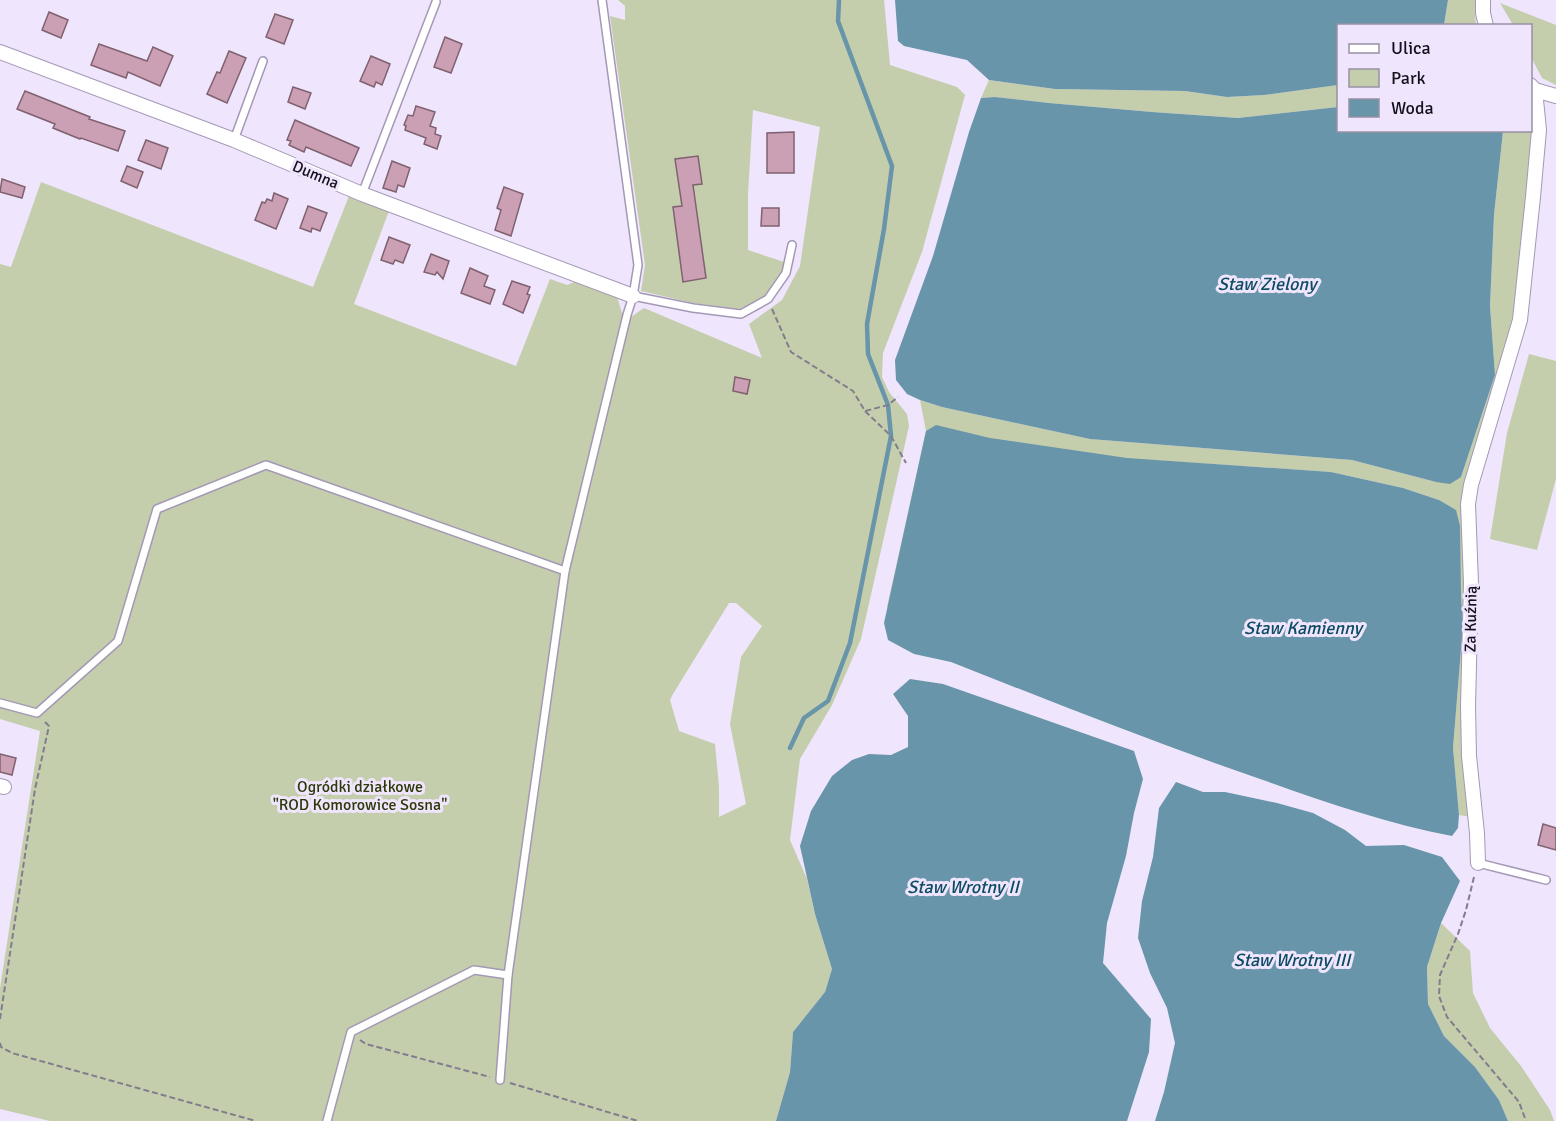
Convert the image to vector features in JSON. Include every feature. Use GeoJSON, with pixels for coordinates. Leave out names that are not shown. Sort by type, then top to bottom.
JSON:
{"type":"FeatureCollection","features":[{"type":"Feature","properties":{"kind":"street"},"geometry":{"type":"LineString","coordinates":[[1483,0],[1486,24]]}},
{"type":"Feature","properties":{"kind":"street","name":"Dumna"},"geometry":{"type":"LineString","coordinates":[[0,52],[234,140],[362,194],[633,296]]}},
{"type":"Feature","properties":{"kind":"street","name":"Za Kuźnią"},"geometry":{"type":"LineString","coordinates":[[1478,863],[1478,833],[1469,756],[1471,583],[1468,504],[1471,484],[1520,320],[1539,130],[1533,87],[1556,96]]}},
{"type":"Feature","properties":{"kind":"lane"},"geometry":{"type":"LineString","coordinates":[[500,1080],[508,975],[565,571],[633,296],[638,265],[603,0]]}},
{"type":"Feature","properties":{"kind":"lane"},"geometry":{"type":"LineString","coordinates":[[362,194],[436,2]]}},
{"type":"Feature","properties":{"kind":"lane"},"geometry":{"type":"LineString","coordinates":[[234,140],[263,61]]}},
{"type":"Feature","properties":{"kind":"lane"},"geometry":{"type":"LineString","coordinates":[[633,296],[693,308],[741,314],[768,299],[786,273],[792,245]]}},
{"type":"Feature","properties":{"kind":"lane"},"geometry":{"type":"LineString","coordinates":[[0,703],[37,713],[118,641],[157,509],[267,465],[565,571]]}},
{"type":"Feature","properties":{"kind":"lane"},"geometry":{"type":"LineString","coordinates":[[1478,863],[1546,880]]}},
{"type":"Feature","properties":{"kind":"lane"},"geometry":{"type":"LineString","coordinates":[[327,1121],[351,1032],[474,970],[508,975]]}},
{"type":"Feature","properties":{"kind":"path"},"geometry":{"type":"LineString","coordinates":[[768,299],[790,352],[853,391],[865,411],[891,436],[906,463]]}},
{"type":"Feature","properties":{"kind":"path"},"geometry":{"type":"LineString","coordinates":[[865,411],[888,405],[898,397]]}},
{"type":"Feature","properties":{"kind":"path"},"geometry":{"type":"LineString","coordinates":[[0,1019],[35,789],[49,726],[37,713]]}},
{"type":"Feature","properties":{"kind":"path"},"geometry":{"type":"LineString","coordinates":[[1478,863],[1458,934],[1440,975],[1439,996],[1447,1017],[1519,1102],[1526,1121]]}},
{"type":"Feature","properties":{"kind":"path"},"geometry":{"type":"LineString","coordinates":[[0,1043],[1,1047],[12,1053],[256,1121]]}},
{"type":"Feature","properties":{"kind":"green space","name":"Ogródki działkowe \"ROD Komorowice Sosna\""},"geometry":{"type":"Polygon","coordinates":[[[618,0],[884,0],[890,65],[957,87],[965,95],[922,252],[883,353],[882,377],[889,392],[907,414],[909,426],[861,639],[832,705],[800,759],[790,840],[807,879],[832,969],[825,992],[793,1032],[790,1072],[776,1121],[50,1121],[0,1109],[0,988],[40,731],[0,719],[0,264],[11,267],[41,182],[313,287],[349,196],[389,211],[354,304],[516,366],[550,279],[567,285],[577,281],[617,297],[622,313],[631,317],[644,308],[762,358],[749,324],[782,300],[800,266],[820,127],[753,110],[748,194],[748,250],[784,262],[784,268],[766,298],[739,309],[693,303],[641,291],[645,265],[610,16],[625,20],[625,6],[618,0]],[[729,603],[670,700],[679,731],[715,744],[719,817],[746,804],[730,724],[741,657],[762,626],[736,603],[729,603]]]}},
{"type":"Feature","properties":{"kind":"green space"},"geometry":{"type":"Polygon","coordinates":[[[1448,0],[1478,0],[1476,24],[1444,24],[1448,0]]]}},
{"type":"Feature","properties":{"kind":"green space"},"geometry":{"type":"Polygon","coordinates":[[[1500,3],[1556,25],[1556,85],[1542,78],[1532,59],[1532,24],[1512,24],[1500,3]]]}},
{"type":"Feature","properties":{"kind":"green space"},"geometry":{"type":"Polygon","coordinates":[[[989,80],[1055,89],[1185,91],[1227,97],[1264,95],[1337,85],[1337,107],[1238,118],[995,97],[981,98],[989,80]]]}},
{"type":"Feature","properties":{"kind":"green space"},"geometry":{"type":"Polygon","coordinates":[[[1532,115],[1533,128],[1518,298],[1468,477],[1471,817],[1459,815],[1453,748],[1463,625],[1461,595],[1439,500],[1403,488],[1331,472],[1151,460],[887,607],[926,431],[920,400],[942,407],[1090,439],[1352,460],[1436,482],[1461,477],[1495,375],[1490,306],[1494,215],[1503,132],[1532,132],[1532,115]]]}},
{"type":"Feature","properties":{"kind":"green space"},"geometry":{"type":"Polygon","coordinates":[[[1529,354],[1556,361],[1556,479],[1537,550],[1490,539],[1507,433],[1529,354]]]}},
{"type":"Feature","properties":{"kind":"green space"},"geometry":{"type":"Polygon","coordinates":[[[1441,923],[1470,951],[1473,993],[1490,1028],[1521,1066],[1550,1110],[1554,1121],[1508,1121],[1499,1100],[1475,1067],[1444,1036],[1428,1004],[1427,967],[1441,923]]]}},
{"type":"Feature","properties":{"kind":"water"},"geometry":{"type":"Polygon","coordinates":[[[895,0],[1448,0],[1444,24],[1337,24],[1337,85],[1264,95],[1227,97],[1185,91],[1055,89],[989,80],[967,60],[904,46],[898,41],[895,0]]]}},
{"type":"Feature","properties":{"kind":"water","name":"Staw Zielony"},"geometry":{"type":"Polygon","coordinates":[[[995,97],[1238,118],[1337,107],[1337,132],[1503,132],[1494,215],[1490,306],[1495,375],[1461,477],[1450,484],[1352,460],[1090,439],[942,407],[907,394],[896,380],[895,360],[933,256],[981,98],[995,97]]]}},
{"type":"Feature","properties":{"kind":"water","name":"Staw Kamienny"},"geometry":{"type":"Polygon","coordinates":[[[936,425],[990,438],[1127,458],[1331,472],[1403,488],[1439,500],[1456,510],[1460,526],[1463,625],[1453,748],[1459,815],[1458,828],[1452,836],[1380,819],[1286,788],[1146,738],[951,662],[914,654],[888,640],[884,623],[926,431],[936,425]]]}},
{"type":"Feature","properties":{"kind":"water","name":"Staw Wrotny II"},"geometry":{"type":"Polygon","coordinates":[[[910,679],[943,684],[1134,751],[1143,779],[1126,856],[1107,923],[1103,963],[1151,1019],[1149,1052],[1127,1121],[776,1121],[790,1072],[793,1032],[825,992],[832,969],[815,914],[800,846],[811,811],[832,776],[852,760],[869,754],[891,755],[908,747],[908,716],[893,694],[910,679]]]}},
{"type":"Feature","properties":{"kind":"water","name":"Staw Wrotny III"},"geometry":{"type":"Polygon","coordinates":[[[1176,782],[1203,792],[1225,792],[1313,813],[1345,830],[1366,846],[1404,845],[1442,857],[1460,881],[1441,923],[1427,967],[1428,1004],[1444,1036],[1475,1067],[1499,1100],[1508,1121],[1155,1121],[1175,1043],[1167,1008],[1150,973],[1138,938],[1142,901],[1153,857],[1159,808],[1176,782]]]}},
{"type":"Feature","properties":{"kind":"building"},"geometry":{"type":"Polygon","coordinates":[[[49,12],[68,20],[61,38],[42,30],[49,12]]]}},
{"type":"Feature","properties":{"kind":"building"},"geometry":{"type":"Polygon","coordinates":[[[275,14],[293,20],[284,44],[266,37],[275,14]]]}},
{"type":"Feature","properties":{"kind":"building"},"geometry":{"type":"Polygon","coordinates":[[[445,37],[462,44],[451,73],[434,67],[445,37]]]}},
{"type":"Feature","properties":{"kind":"building"},"geometry":{"type":"Polygon","coordinates":[[[99,44],[147,61],[153,47],[173,56],[160,86],[128,72],[126,78],[91,65],[99,44]]]}},
{"type":"Feature","properties":{"kind":"building"},"geometry":{"type":"Polygon","coordinates":[[[229,51],[246,58],[227,103],[207,94],[217,72],[220,73],[229,51]]]}},
{"type":"Feature","properties":{"kind":"building"},"geometry":{"type":"Polygon","coordinates":[[[371,56],[390,64],[382,85],[376,82],[374,87],[360,81],[371,56]]]}},
{"type":"Feature","properties":{"kind":"building"},"geometry":{"type":"Polygon","coordinates":[[[293,87],[311,93],[305,109],[288,102],[293,87]]]}},
{"type":"Feature","properties":{"kind":"building"},"geometry":{"type":"Polygon","coordinates":[[[25,91],[90,117],[89,119],[125,131],[118,151],[53,128],[55,124],[17,109],[25,91]]]}},
{"type":"Feature","properties":{"kind":"building"},"geometry":{"type":"Polygon","coordinates":[[[416,106],[435,112],[430,126],[436,128],[435,134],[441,136],[437,149],[424,144],[426,138],[405,130],[404,125],[408,115],[413,116],[416,106]]]}},
{"type":"Feature","properties":{"kind":"building"},"geometry":{"type":"Polygon","coordinates":[[[295,120],[359,148],[351,166],[306,147],[304,152],[289,145],[291,141],[287,140],[295,120]]]}},
{"type":"Feature","properties":{"kind":"building"},"geometry":{"type":"Polygon","coordinates":[[[794,132],[794,173],[767,173],[767,133],[794,132]]]}},
{"type":"Feature","properties":{"kind":"building"},"geometry":{"type":"Polygon","coordinates":[[[146,140],[168,148],[161,169],[138,160],[146,140]]]}},
{"type":"Feature","properties":{"kind":"building"},"geometry":{"type":"Polygon","coordinates":[[[698,156],[702,184],[693,185],[706,278],[683,282],[673,207],[682,206],[675,159],[698,156]]]}},
{"type":"Feature","properties":{"kind":"building"},"geometry":{"type":"Polygon","coordinates":[[[392,161],[410,168],[404,187],[398,185],[396,192],[383,188],[392,161]]]}},
{"type":"Feature","properties":{"kind":"building"},"geometry":{"type":"Polygon","coordinates":[[[127,166],[143,172],[137,188],[121,181],[127,166]]]}},
{"type":"Feature","properties":{"kind":"building"},"geometry":{"type":"Polygon","coordinates":[[[2,179],[25,187],[22,198],[0,192],[2,179]]]}},
{"type":"Feature","properties":{"kind":"building"},"geometry":{"type":"Polygon","coordinates":[[[504,187],[523,194],[511,236],[495,230],[501,210],[497,208],[504,187]]]}},
{"type":"Feature","properties":{"kind":"building"},"geometry":{"type":"Polygon","coordinates":[[[274,193],[288,199],[276,229],[255,220],[262,202],[265,203],[267,199],[272,201],[274,193]]]}},
{"type":"Feature","properties":{"kind":"building"},"geometry":{"type":"Polygon","coordinates":[[[308,206],[327,213],[320,231],[312,228],[311,232],[300,228],[308,206]]]}},
{"type":"Feature","properties":{"kind":"building"},"geometry":{"type":"Polygon","coordinates":[[[762,208],[779,208],[779,226],[761,226],[762,208]]]}},
{"type":"Feature","properties":{"kind":"building"},"geometry":{"type":"Polygon","coordinates":[[[389,237],[410,245],[403,263],[395,260],[393,264],[381,260],[389,237]]]}},
{"type":"Feature","properties":{"kind":"building"},"geometry":{"type":"Polygon","coordinates":[[[431,254],[449,261],[443,279],[437,272],[435,275],[424,272],[431,254]]]}},
{"type":"Feature","properties":{"kind":"building"},"geometry":{"type":"Polygon","coordinates":[[[470,268],[488,276],[484,286],[495,290],[490,304],[461,293],[470,268]]]}},
{"type":"Feature","properties":{"kind":"building"},"geometry":{"type":"Polygon","coordinates":[[[512,281],[530,287],[527,294],[530,295],[523,313],[503,304],[512,281]]]}},
{"type":"Feature","properties":{"kind":"building"},"geometry":{"type":"Polygon","coordinates":[[[735,377],[750,380],[747,394],[733,391],[735,377]]]}},
{"type":"Feature","properties":{"kind":"building"},"geometry":{"type":"Polygon","coordinates":[[[0,754],[16,758],[12,775],[0,772],[0,754]]]}},
{"type":"Feature","properties":{"kind":"building"},"geometry":{"type":"Polygon","coordinates":[[[1543,824],[1556,828],[1556,850],[1538,845],[1543,824]]]}},
{"type":"Feature","properties":{"kind":"waterway"},"geometry":{"type":"LineString","coordinates":[[790,748],[804,718],[828,701],[850,643],[891,436],[888,405],[868,354],[867,324],[884,229],[892,166],[838,21],[839,0]]}}]}
